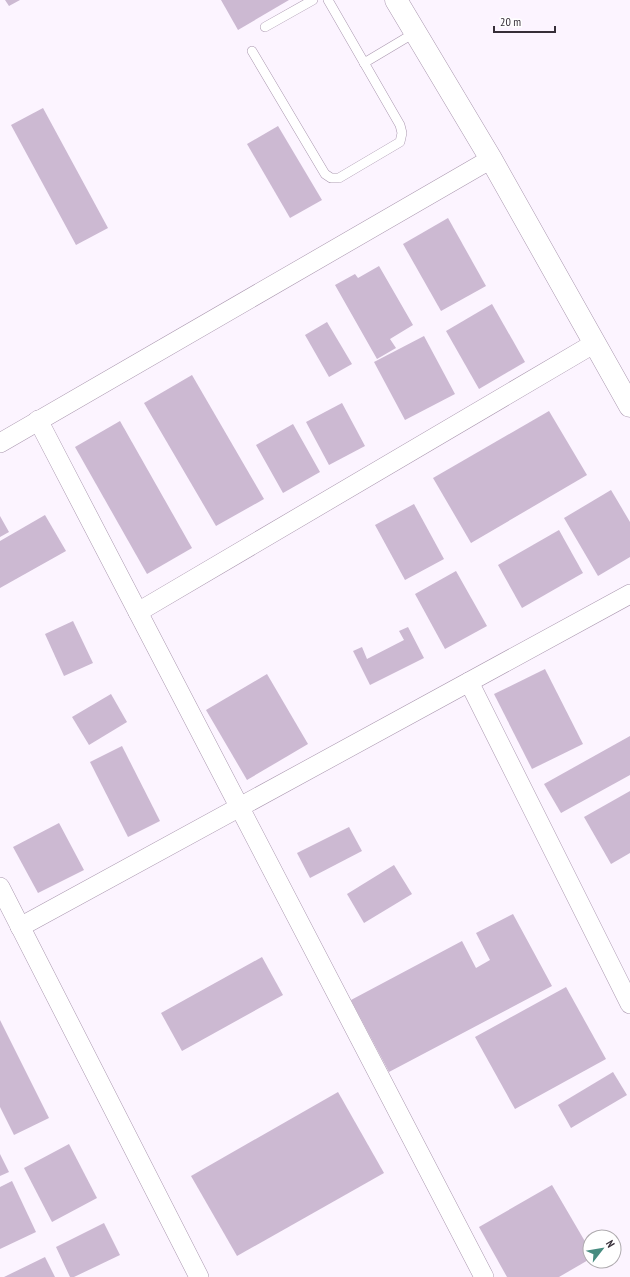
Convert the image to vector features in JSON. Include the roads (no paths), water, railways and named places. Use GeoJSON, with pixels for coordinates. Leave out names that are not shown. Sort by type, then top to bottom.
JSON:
{"type":"FeatureCollection","features":[{"type":"Feature","properties":{"kind":"street"},"geometry":{"type":"LineString","coordinates":[[396,0],[491,159],[630,406]]}},
{"type":"Feature","properties":{"kind":"street"},"geometry":{"type":"LineString","coordinates":[[0,443],[491,159]]}},
{"type":"Feature","properties":{"kind":"street"},"geometry":{"type":"LineString","coordinates":[[138,612],[594,343]]}},
{"type":"Feature","properties":{"kind":"street"},"geometry":{"type":"LineString","coordinates":[[38,420],[484,1277]]}},
{"type":"Feature","properties":{"kind":"street"},"geometry":{"type":"LineString","coordinates":[[20,927],[630,594]]}},
{"type":"Feature","properties":{"kind":"street"},"geometry":{"type":"LineString","coordinates":[[469,682],[630,1004]]}},
{"type":"Feature","properties":{"kind":"street"},"geometry":{"type":"LineString","coordinates":[[0,887],[198,1277]]}},
{"type":"Feature","properties":{"kind":"lane"},"geometry":{"type":"LineString","coordinates":[[265,28],[313,0]]}},
{"type":"Feature","properties":{"kind":"lane"},"geometry":{"type":"LineString","coordinates":[[252,51],[325,174],[331,178],[339,178],[400,142],[402,134],[400,125],[328,0]]}},
{"type":"Feature","properties":{"kind":"lane"},"geometry":{"type":"LineString","coordinates":[[364,63],[416,32]]}}]}
